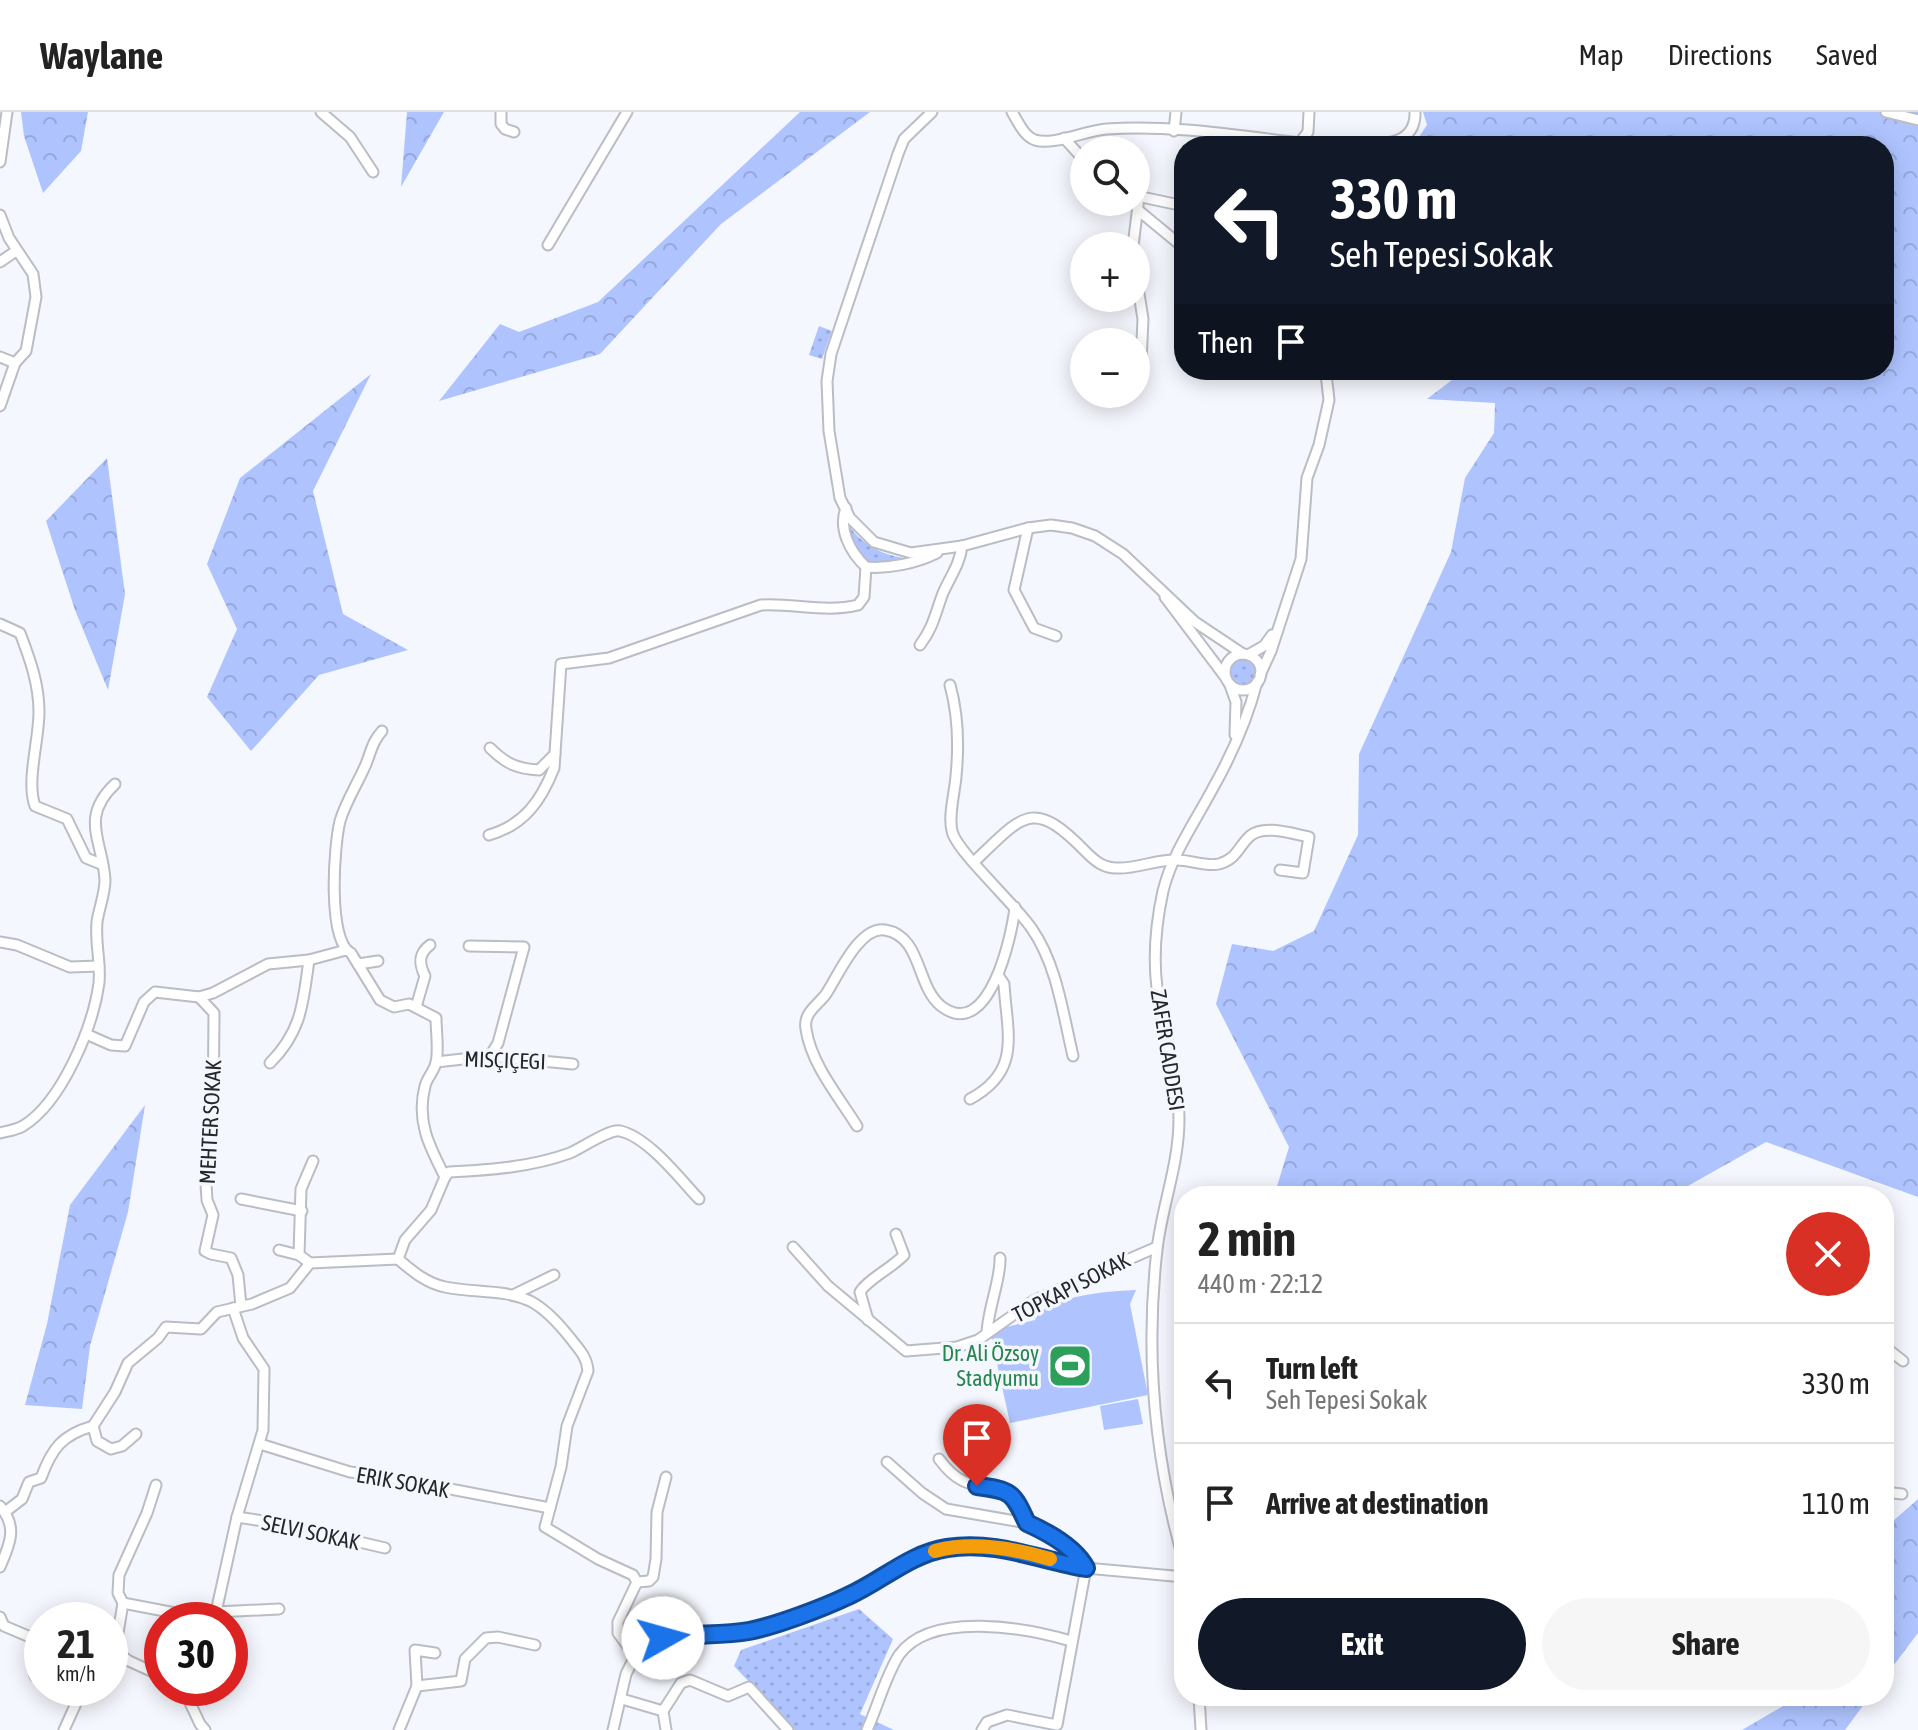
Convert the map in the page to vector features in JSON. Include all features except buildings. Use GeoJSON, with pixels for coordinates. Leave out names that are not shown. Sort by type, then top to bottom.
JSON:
{"type":"FeatureCollection","features":[{"type":"Feature","properties":{"kind":"street"},"geometry":{"type":"LineString","coordinates":[[0,162],[7,112]]}},
{"type":"Feature","properties":{"kind":"street"},"geometry":{"type":"LineString","coordinates":[[321,112],[350,137],[373,172]]}},
{"type":"Feature","properties":{"kind":"street"},"geometry":{"type":"LineString","coordinates":[[501,112],[501,124],[514,132]]}},
{"type":"Feature","properties":{"kind":"street"},"geometry":{"type":"LineString","coordinates":[[548,245],[627,112]]}},
{"type":"Feature","properties":{"kind":"street"},"geometry":{"type":"LineString","coordinates":[[932,112],[904,139],[831,354],[827,381],[829,431],[838,486],[846,508],[859,530],[874,542],[911,553],[962,546],[1051,525],[1095,536],[1123,554],[1195,622],[1258,662],[1259,679],[1243,690],[1228,682],[1163,594]]}},
{"type":"Feature","properties":{"kind":"street"},"geometry":{"type":"LineString","coordinates":[[1012,112],[1026,135],[1036,141],[1051,141],[1109,129],[1245,136]]}},
{"type":"Feature","properties":{"kind":"street"},"geometry":{"type":"LineString","coordinates":[[1174,131],[1176,112]]}},
{"type":"Feature","properties":{"kind":"street"},"geometry":{"type":"LineString","coordinates":[[1305,136],[1309,112]]}},
{"type":"Feature","properties":{"kind":"street"},"geometry":{"type":"LineString","coordinates":[[1406,136],[1415,112]]}},
{"type":"Feature","properties":{"kind":"street"},"geometry":{"type":"LineString","coordinates":[[1886,112],[1918,120]]}},
{"type":"Feature","properties":{"kind":"street"},"geometry":{"type":"LineString","coordinates":[[1064,138],[1070,145]]}},
{"type":"Feature","properties":{"kind":"street"},"geometry":{"type":"LineString","coordinates":[[1150,199],[1174,204]]}},
{"type":"Feature","properties":{"kind":"street"},"geometry":{"type":"LineString","coordinates":[[0,215],[16,251],[33,274],[36,297],[26,351],[15,363],[0,406]]}},
{"type":"Feature","properties":{"kind":"street"},"geometry":{"type":"LineString","coordinates":[[1145,216],[1174,240]]}},
{"type":"Feature","properties":{"kind":"street"},"geometry":{"type":"LineString","coordinates":[[0,262],[16,251]]}},
{"type":"Feature","properties":{"kind":"street"},"geometry":{"type":"LineString","coordinates":[[0,357],[15,363]]}},
{"type":"Feature","properties":{"kind":"street","name":"ZAFER CADDESI"},"geometry":{"type":"LineString","coordinates":[[1174,1527],[1159,1440],[1152,1348],[1157,1247],[1177,1158],[1179,1117],[1169,1037],[1157,988],[1155,945],[1163,890],[1183,841],[1214,787],[1248,712],[1301,559],[1307,478],[1319,445],[1329,400],[1327,380]]}},
{"type":"Feature","properties":{"kind":"street"},"geometry":{"type":"LineString","coordinates":[[846,508],[841,519],[847,540],[855,556],[866,567],[877,568],[927,558],[943,549]]}},
{"type":"Feature","properties":{"kind":"street"},"geometry":{"type":"LineString","coordinates":[[1028,528],[1014,590],[1034,628],[1056,636]]}},
{"type":"Feature","properties":{"kind":"street"},"geometry":{"type":"LineString","coordinates":[[920,645],[933,628],[945,589],[961,558],[962,546]]}},
{"type":"Feature","properties":{"kind":"street"},"geometry":{"type":"LineString","coordinates":[[489,835],[509,830],[536,803],[549,781],[555,754],[561,664],[609,658],[761,605],[831,609],[858,605],[864,597],[866,567]]}},
{"type":"Feature","properties":{"kind":"street"},"geometry":{"type":"LineString","coordinates":[[0,624],[20,633],[38,691],[37,754],[31,783],[35,806],[67,819],[86,858],[101,864]]}},
{"type":"Feature","properties":{"kind":"street"},"geometry":{"type":"LineString","coordinates":[[1228,682],[1228,663],[1232,658],[1264,646],[1278,625]]}},
{"type":"Feature","properties":{"kind":"street","name":"ZAFER CADDESI"},"geometry":{"type":"LineString","coordinates":[[1228,682],[1236,702],[1234,742]]}},
{"type":"Feature","properties":{"kind":"street"},"geometry":{"type":"LineString","coordinates":[[950,685],[957,720],[951,829],[957,843],[1032,929],[1048,959],[1073,1056]]}},
{"type":"Feature","properties":{"kind":"street"},"geometry":{"type":"LineString","coordinates":[[382,731],[373,741],[340,821],[334,901],[337,928],[346,950],[351,953],[380,1000],[390,1006],[409,1004],[436,1018],[436,1062],[425,1083],[421,1109],[426,1142],[445,1177]]}},
{"type":"Feature","properties":{"kind":"street"},"geometry":{"type":"LineString","coordinates":[[490,748],[503,761],[525,769],[539,770],[555,754]]}},
{"type":"Feature","properties":{"kind":"street"},"geometry":{"type":"LineString","coordinates":[[0,1133],[26,1124],[42,1108],[65,1077],[86,1034],[98,986],[97,923],[105,880],[93,821],[107,792],[115,784]]}},
{"type":"Feature","properties":{"kind":"street"},"geometry":{"type":"LineString","coordinates":[[975,861],[1010,827],[1028,817],[1041,816],[1051,820],[1105,867],[1136,867],[1175,859],[1217,865],[1235,857],[1251,835],[1263,831],[1309,837],[1303,873],[1280,870]]}},
{"type":"Feature","properties":{"kind":"street"},"geometry":{"type":"LineString","coordinates":[[857,1126],[818,1062],[808,1042],[805,1024],[806,1015],[826,994],[846,959],[870,932],[880,929],[900,935],[909,945],[940,1005],[951,1011],[968,1012],[978,1007],[998,975],[1015,907]]}},
{"type":"Feature","properties":{"kind":"street"},"geometry":{"type":"LineString","coordinates":[[0,942],[17,945],[70,967],[99,966]]}},
{"type":"Feature","properties":{"kind":"street"},"geometry":{"type":"LineString","coordinates":[[416,1007],[425,976],[420,966],[421,955],[430,945]]}},
{"type":"Feature","properties":{"kind":"street"},"geometry":{"type":"LineString","coordinates":[[469,946],[524,947],[498,1043],[490,1056]]}},
{"type":"Feature","properties":{"kind":"street"},"geometry":{"type":"LineString","coordinates":[[86,1034],[111,1045],[125,1046],[139,1011],[150,994],[159,992],[199,997],[213,993],[268,964],[309,960],[346,950]]}},
{"type":"Feature","properties":{"kind":"street"},"geometry":{"type":"LineString","coordinates":[[270,1063],[283,1050],[296,1027],[305,994],[309,960]]}},
{"type":"Feature","properties":{"kind":"street"},"geometry":{"type":"LineString","coordinates":[[358,964],[378,961]]}},
{"type":"Feature","properties":{"kind":"street"},"geometry":{"type":"LineString","coordinates":[[970,1099],[995,1083],[1004,1068],[1008,1051],[1004,984],[998,975]]}},
{"type":"Feature","properties":{"kind":"street","name":"MEHTER SOKAK"},"geometry":{"type":"LineString","coordinates":[[199,997],[214,1013],[215,1019],[213,1128],[205,1167],[207,1200],[213,1215],[205,1251],[231,1258],[238,1275],[237,1307]]}},
{"type":"Feature","properties":{"kind":"street","name":"MISÇIÇEGI"},"geometry":{"type":"LineString","coordinates":[[436,1062],[490,1056],[573,1064]]}},
{"type":"Feature","properties":{"kind":"street"},"geometry":{"type":"LineString","coordinates":[[394,1258],[431,1210],[449,1172],[546,1161],[615,1130],[622,1131],[650,1149],[699,1199]]}},
{"type":"Feature","properties":{"kind":"street"},"geometry":{"type":"LineString","coordinates":[[299,1255],[301,1189],[313,1161]]}},
{"type":"Feature","properties":{"kind":"street"},"geometry":{"type":"LineString","coordinates":[[241,1199],[302,1211]]}},
{"type":"Feature","properties":{"kind":"street"},"geometry":{"type":"LineString","coordinates":[[868,1320],[860,1292],[864,1285],[904,1255],[896,1234]]}},
{"type":"Feature","properties":{"kind":"street","name":"TOPKAPI SOKAK"},"geometry":{"type":"LineString","coordinates":[[793,1247],[828,1286],[906,1351],[957,1347],[978,1340],[1033,1301],[1157,1247]]}},
{"type":"Feature","properties":{"kind":"street"},"geometry":{"type":"LineString","coordinates":[[279,1250],[299,1255],[310,1263],[394,1258],[417,1275],[442,1287],[513,1295],[543,1309],[565,1332],[587,1363],[588,1371],[567,1426],[561,1467],[545,1527],[598,1559],[633,1575],[637,1582]]}},
{"type":"Feature","properties":{"kind":"street"},"geometry":{"type":"LineString","coordinates":[[987,1333],[988,1312],[1000,1258]]}},
{"type":"Feature","properties":{"kind":"street"},"geometry":{"type":"LineString","coordinates":[[0,1567],[12,1530],[3,1509],[22,1499],[29,1482],[41,1478],[48,1460],[63,1438],[93,1426],[115,1392],[128,1363],[158,1338],[166,1327],[201,1329],[217,1312],[290,1288],[310,1263]]}},
{"type":"Feature","properties":{"kind":"street"},"geometry":{"type":"LineString","coordinates":[[513,1295],[554,1275]]}},
{"type":"Feature","properties":{"kind":"street"},"geometry":{"type":"LineString","coordinates":[[218,1602],[237,1517],[260,1444],[264,1414],[264,1369],[243,1338],[237,1307]]}},
{"type":"Feature","properties":{"kind":"street"},"geometry":{"type":"LineString","coordinates":[[1894,1354],[1903,1361]]}},
{"type":"Feature","properties":{"kind":"street"},"geometry":{"type":"LineString","coordinates":[[93,1426],[97,1441],[111,1449],[122,1446],[136,1434]]}},
{"type":"Feature","properties":{"kind":"street","name":"ERIK SOKAK"},"geometry":{"type":"LineString","coordinates":[[260,1444],[350,1472],[550,1508]]}},
{"type":"Feature","properties":{"kind":"street"},"geometry":{"type":"LineString","coordinates":[[939,1459],[956,1479],[969,1485],[1010,1493],[1027,1523]]}},
{"type":"Feature","properties":{"kind":"street"},"geometry":{"type":"LineString","coordinates":[[887,1462],[922,1493],[946,1509],[1027,1523],[1043,1530],[1073,1552],[1086,1568]]}},
{"type":"Feature","properties":{"kind":"street"},"geometry":{"type":"LineString","coordinates":[[637,1582],[649,1581],[653,1577],[657,1512],[666,1477]]}},
{"type":"Feature","properties":{"kind":"street"},"geometry":{"type":"LineString","coordinates":[[122,1602],[118,1593],[119,1575],[156,1485]]}},
{"type":"Feature","properties":{"kind":"street"},"geometry":{"type":"LineString","coordinates":[[1894,1493],[1902,1494]]}},
{"type":"Feature","properties":{"kind":"street","name":"SELVI SOKAK"},"geometry":{"type":"LineString","coordinates":[[237,1517],[283,1524],[385,1548]]}},
{"type":"Feature","properties":{"kind":"street"},"geometry":{"type":"LineString","coordinates":[[613,1730],[626,1674],[635,1656],[663,1638],[748,1631],[771,1624],[848,1596],[921,1555],[946,1548],[972,1546],[1001,1549],[1086,1568],[1174,1576]]}},
{"type":"Feature","properties":{"kind":"street"},"geometry":{"type":"LineString","coordinates":[[982,1730],[987,1722],[1007,1715],[1057,1725],[1086,1568]]}},
{"type":"Feature","properties":{"kind":"street"},"geometry":{"type":"LineString","coordinates":[[635,1656],[618,1633],[618,1622],[637,1582]]}},
{"type":"Feature","properties":{"kind":"street"},"geometry":{"type":"LineString","coordinates":[[248,1610],[279,1609]]}},
{"type":"Feature","properties":{"kind":"street"},"geometry":{"type":"LineString","coordinates":[[0,1617],[4,1626],[24,1634]]}},
{"type":"Feature","properties":{"kind":"street"},"geometry":{"type":"LineString","coordinates":[[867,1730],[900,1655],[924,1637],[979,1625],[1003,1626],[1071,1641]]}},
{"type":"Feature","properties":{"kind":"street"},"geometry":{"type":"LineString","coordinates":[[417,1686],[461,1681],[465,1659],[486,1638],[498,1637],[535,1645]]}},
{"type":"Feature","properties":{"kind":"street"},"geometry":{"type":"LineString","coordinates":[[399,1730],[417,1686],[415,1650],[435,1653]]}},
{"type":"Feature","properties":{"kind":"street"},"geometry":{"type":"LineString","coordinates":[[666,1730],[663,1711],[684,1680],[728,1696],[749,1687],[788,1730]]}},
{"type":"Feature","properties":{"kind":"street"},"geometry":{"type":"LineString","coordinates":[[622,1699],[663,1711]]}},
{"type":"Feature","properties":{"kind":"street"},"geometry":{"type":"LineString","coordinates":[[64,1730],[75,1706]]}},
{"type":"Feature","properties":{"kind":"street"},"geometry":{"type":"LineString","coordinates":[[191,1706],[201,1728]]}},
{"type":"Feature","properties":{"kind":"street"},"geometry":{"type":"LineString","coordinates":[[1200,1706],[1201,1730]]}},
{"type":"Feature","properties":{"kind":"green space"},"geometry":{"type":"Polygon","coordinates":[[[21,112],[88,112],[81,151],[43,193],[24,136],[21,112]]]}},
{"type":"Feature","properties":{"kind":"green space"},"geometry":{"type":"Polygon","coordinates":[[[407,112],[444,112],[401,187],[407,112]]]}},
{"type":"Feature","properties":{"kind":"green space"},"geometry":{"type":"Polygon","coordinates":[[[800,112],[870,112],[721,224],[600,354],[439,401],[500,324],[519,332],[598,302],[800,112]]]}},
{"type":"Feature","properties":{"kind":"green space"},"geometry":{"type":"Polygon","coordinates":[[[1423,112],[1918,112],[1918,1197],[1766,1142],[1688,1186],[1277,1186],[1289,1147],[1216,1004],[1232,944],[1273,951],[1314,931],[1358,835],[1359,754],[1451,552],[1465,478],[1494,433],[1495,403],[1427,399],[1452,380],[1894,380],[1894,136],[1420,136],[1427,125],[1423,112]]]}},
{"type":"Feature","properties":{"kind":"green space"},"geometry":{"type":"Polygon","coordinates":[[[819,326],[832,331],[822,359],[809,355],[819,326]]]}},
{"type":"Feature","properties":{"kind":"green space"},"geometry":{"type":"Polygon","coordinates":[[[371,374],[313,491],[343,614],[408,650],[319,675],[251,751],[207,697],[237,629],[207,564],[240,478],[371,374]]]}},
{"type":"Feature","properties":{"kind":"green space"},"geometry":{"type":"Polygon","coordinates":[[[107,458],[125,594],[108,690],[75,610],[46,521],[107,458]]]}},
{"type":"Feature","properties":{"kind":"green space"},"geometry":{"type":"Polygon","coordinates":[[[845,520],[873,548],[912,559],[880,565],[866,563],[852,545],[845,520]]]}},
{"type":"Feature","properties":{"kind":"green space"},"geometry":{"type":"Polygon","coordinates":[[[1243,658],[1253,662],[1257,672],[1253,682],[1243,686],[1233,682],[1229,672],[1233,662],[1243,658]]]}},
{"type":"Feature","properties":{"kind":"green space"},"geometry":{"type":"Polygon","coordinates":[[[145,1105],[128,1212],[90,1346],[82,1409],[25,1405],[47,1324],[70,1205],[145,1105]]]}},
{"type":"Feature","properties":{"kind":"green space","name":"Dr. Ali Özsoy Stadyumu"},"geometry":{"type":"Polygon","coordinates":[[[1136,1290],[1130,1304],[1148,1395],[1010,1423],[991,1336],[998,1329],[1035,1320],[1052,1305],[1065,1300],[1096,1293],[1136,1290]]]}},
{"type":"Feature","properties":{"kind":"green space"},"geometry":{"type":"Polygon","coordinates":[[[1138,1399],[1143,1424],[1104,1430],[1100,1406],[1138,1399]]]}},
{"type":"Feature","properties":{"kind":"green space"},"geometry":{"type":"Polygon","coordinates":[[[1918,1499],[1918,1633],[1894,1665],[1894,1520],[1918,1499]]]}},
{"type":"Feature","properties":{"kind":"green space"},"geometry":{"type":"Polygon","coordinates":[[[859,1609],[893,1639],[860,1714],[894,1730],[795,1730],[734,1666],[741,1650],[859,1609]]]}},
{"type":"Feature","properties":{"kind":"green space"},"geometry":{"type":"Polygon","coordinates":[[[1783,1706],[1863,1706],[1845,1730],[1742,1730],[1783,1706]]]}},
{"type":"Feature","properties":{"kind":"slow traffic"},"geometry":{"type":"LineString","coordinates":[[935,1551],[972,1546],[1029,1553],[1050,1559]]}},
{"type":"Feature","properties":{"kind":"place","name":"Dr. Ali Özsoy Stadyumu"},"geometry":{"type":"Point","coordinates":[1070,1366]}},
{"type":"Feature","properties":{"kind":"route"},"geometry":{"type":"LineString","coordinates":[[663,1638],[748,1631],[771,1624],[848,1596],[921,1555],[946,1548],[972,1546],[1001,1549],[1086,1568],[1073,1552],[1043,1530],[1027,1523],[1010,1493],[977,1486]]}}]}
